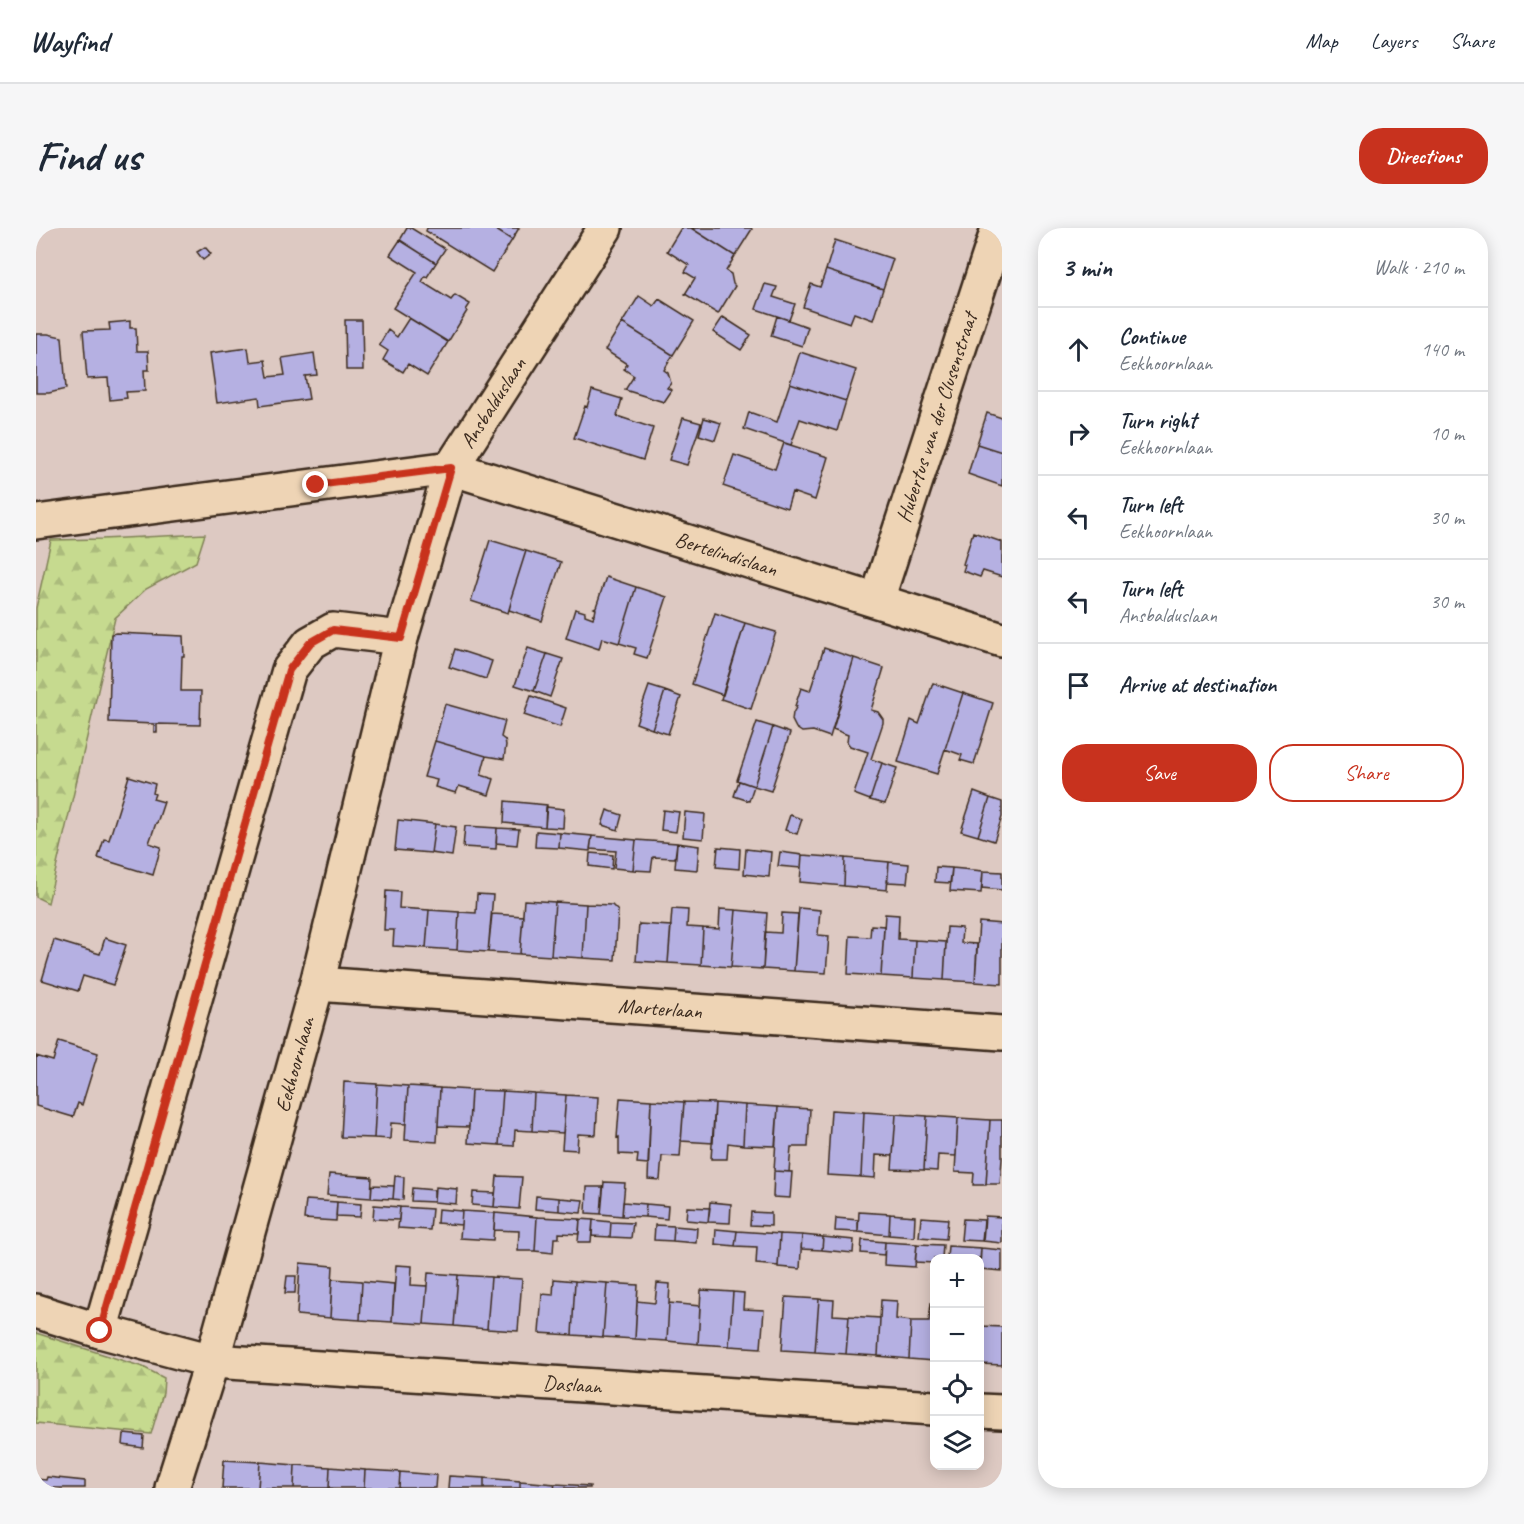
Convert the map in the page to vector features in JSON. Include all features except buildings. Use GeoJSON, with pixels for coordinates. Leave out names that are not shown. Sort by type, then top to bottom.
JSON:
{"type":"FeatureCollection","features":[{"type":"Feature","properties":{"kind":"street","name":"Ansbalduslaan"},"geometry":{"type":"LineString","coordinates":[[36,522],[451,468],[605,228]]}},
{"type":"Feature","properties":{"kind":"street","name":"Hubertus van der Clusenstraat"},"geometry":{"type":"LineString","coordinates":[[877,600],[996,235]]}},
{"type":"Feature","properties":{"kind":"street","name":"Bertelindislaan"},"geometry":{"type":"LineString","coordinates":[[451,468],[1002,640]]}},
{"type":"Feature","properties":{"kind":"street","name":"Eekhoornlaan"},"geometry":{"type":"LineString","coordinates":[[172,1488],[212,1361],[317,984],[401,638],[451,468]]}},
{"type":"Feature","properties":{"kind":"street"},"geometry":{"type":"LineString","coordinates":[[100,1331],[289,670],[310,643],[333,630],[401,638]]}},
{"type":"Feature","properties":{"kind":"street","name":"Marterlaan"},"geometry":{"type":"LineString","coordinates":[[317,984],[1002,1034]]}},
{"type":"Feature","properties":{"kind":"street","name":"Daslaan"},"geometry":{"type":"LineString","coordinates":[[36,1311],[212,1361],[930,1408]]}},
{"type":"Feature","properties":{"kind":"street"},"geometry":{"type":"LineString","coordinates":[[984,1411],[1002,1412]]}},
{"type":"Feature","properties":{"kind":"green space"},"geometry":{"type":"Polygon","coordinates":[[[205,534],[196,562],[146,589],[115,618],[48,903],[36,897],[36,608],[51,540],[205,534]]]}},
{"type":"Feature","properties":{"kind":"green space"},"geometry":{"type":"Polygon","coordinates":[[[36,1333],[143,1367],[164,1378],[163,1393],[151,1434],[36,1423],[36,1333]]]}},
{"type":"Feature","properties":{"kind":"route"},"geometry":{"type":"LineString","coordinates":[[100,1331],[289,670],[310,643],[333,630],[401,638],[451,468],[316,485]]}}]}
